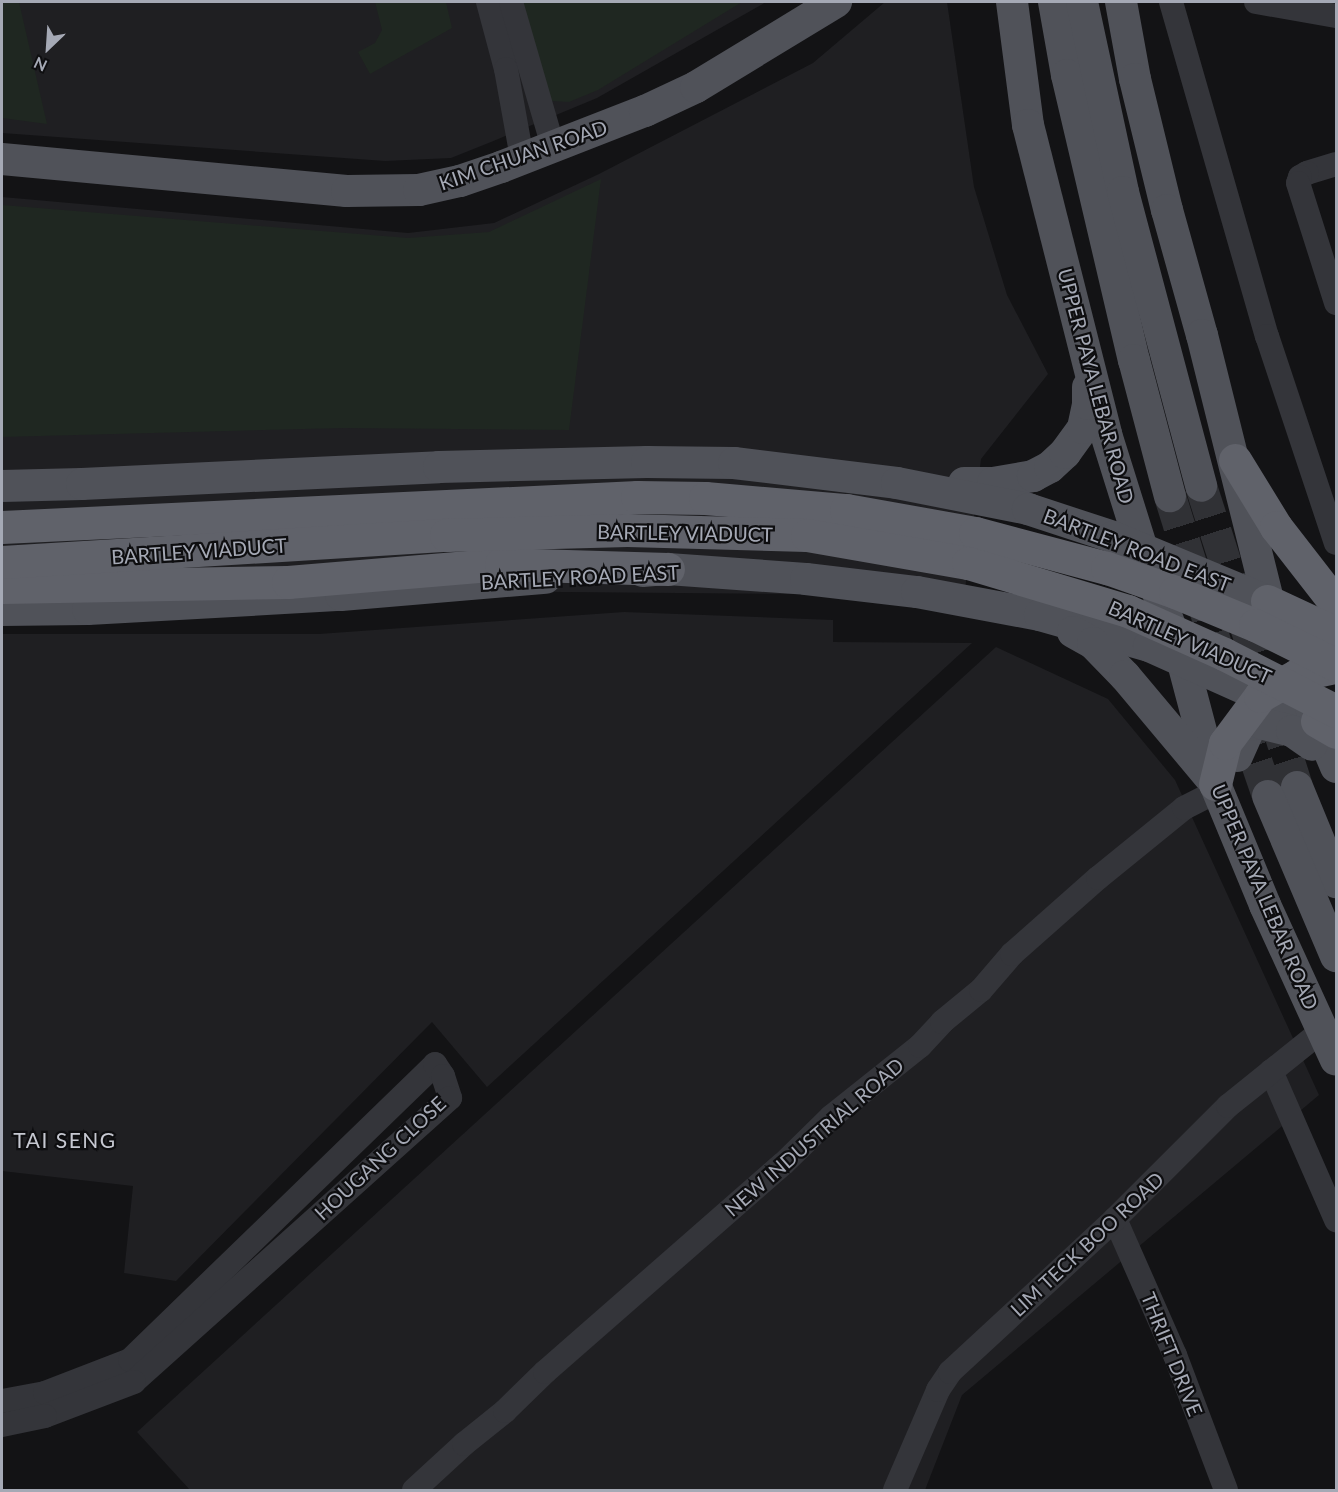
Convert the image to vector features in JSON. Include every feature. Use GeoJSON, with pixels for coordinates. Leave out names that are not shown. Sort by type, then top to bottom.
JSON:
{"type":"FeatureCollection","features":[{"type":"Feature","properties":{"kind":"highway"},"geometry":{"type":"LineString","coordinates":[[1234,460],[1276,527],[1336,604]]}},
{"type":"Feature","properties":{"kind":"highway","name":"BARTLEY VIADUCT"},"geometry":{"type":"LineString","coordinates":[[2,527],[563,498],[705,498],[825,508],[975,533],[1107,568],[1255,625],[1336,666]]}},
{"type":"Feature","properties":{"kind":"highway","name":"BARTLEY VIADUCT"},"geometry":{"type":"LineString","coordinates":[[2,562],[446,535],[627,530],[807,535],[968,563],[1128,611],[1224,654],[1332,738]]}},
{"type":"Feature","properties":{"kind":"highway"},"geometry":{"type":"LineString","coordinates":[[2,587],[288,582],[501,564],[668,569]]}},
{"type":"Feature","properties":{"kind":"highway"},"geometry":{"type":"LineString","coordinates":[[1267,601],[1336,633]]}},
{"type":"Feature","properties":{"kind":"highway"},"geometry":{"type":"LineString","coordinates":[[1216,787],[1225,743],[1260,696],[1296,675],[1336,666]]}},
{"type":"Feature","properties":{"kind":"main road","name":"KIM CHUAN ROAD"},"geometry":{"type":"LineString","coordinates":[[2,159],[325,189],[397,192],[460,181],[645,111],[696,87],[836,2]]}},
{"type":"Feature","properties":{"kind":"main road","name":"UPPER PAYA LEBAR ROAD"},"geometry":{"type":"LineString","coordinates":[[1012,2],[1028,124],[1106,434],[1142,549],[1182,659],[1216,787],[1336,1060]]}},
{"type":"Feature","properties":{"kind":"main road"},"geometry":{"type":"LineString","coordinates":[[1054,2],[1072,98],[1134,360],[1170,496]]}},
{"type":"Feature","properties":{"kind":"main road"},"geometry":{"type":"LineString","coordinates":[[1082,2],[1123,192],[1201,486]]}},
{"type":"Feature","properties":{"kind":"main road"},"geometry":{"type":"LineString","coordinates":[[1121,2],[1135,79],[1167,210],[1234,460],[1267,601],[1296,675],[1332,738]]}},
{"type":"Feature","properties":{"kind":"main road"},"geometry":{"type":"LineString","coordinates":[[897,483],[993,483],[1033,476],[1050,467],[1065,453],[1083,428],[1088,404],[1088,370],[1083,342]]}},
{"type":"Feature","properties":{"kind":"main road","name":"BARTLEY ROAD EAST"},"geometry":{"type":"LineString","coordinates":[[2,486],[439,467],[647,462],[734,463],[897,483],[1028,509],[1142,549],[1267,601]]}},
{"type":"Feature","properties":{"kind":"main road","name":"BARTLEY ROAD EAST"},"geometry":{"type":"LineString","coordinates":[[2,610],[88,609],[340,595],[668,569],[806,579],[917,592],[1040,615],[1149,646],[1260,696],[1332,738]]}},
{"type":"Feature","properties":{"kind":"main road"},"geometry":{"type":"LineString","coordinates":[[1040,615],[1093,643],[1125,676],[1216,787]]}},
{"type":"Feature","properties":{"kind":"main road"},"geometry":{"type":"LineString","coordinates":[[1231,825],[1234,764],[1251,725],[1260,723],[1332,738]]}},
{"type":"Feature","properties":{"kind":"main road"},"geometry":{"type":"LineString","coordinates":[[1336,882],[1282,791],[1336,956]]}},
{"type":"Feature","properties":{"kind":"street"},"geometry":{"type":"LineString","coordinates":[[488,2],[506,69],[522,158]]}},
{"type":"Feature","properties":{"kind":"street"},"geometry":{"type":"LineString","coordinates":[[512,2],[553,147]]}},
{"type":"Feature","properties":{"kind":"street"},"geometry":{"type":"LineString","coordinates":[[1171,2],[1268,336],[1336,543]]}},
{"type":"Feature","properties":{"kind":"street"},"geometry":{"type":"LineString","coordinates":[[1256,2],[1336,17]]}},
{"type":"Feature","properties":{"kind":"street"},"geometry":{"type":"LineString","coordinates":[[1336,164],[1307,172],[1300,177],[1298,183],[1336,303]]}},
{"type":"Feature","properties":{"kind":"street","name":"NEW INDUSTRIAL ROAD"},"geometry":{"type":"LineString","coordinates":[[414,1491],[464,1444],[505,1411],[545,1372],[783,1164],[831,1117],[920,1046],[942,1022],[981,990],[1012,954],[1098,878],[1184,807],[1216,787]]}},
{"type":"Feature","properties":{"kind":"street","name":"LIM TECK BOO ROAD"},"geometry":{"type":"LineString","coordinates":[[895,1491],[938,1390],[950,1372],[1115,1219],[1228,1106],[1323,1030]]}},
{"type":"Feature","properties":{"kind":"street","name":"HOUGANG CLOSE"},"geometry":{"type":"LineString","coordinates":[[2,1401],[45,1393],[130,1360],[435,1064],[443,1076],[450,1098],[134,1383],[45,1416],[2,1425]]}},
{"type":"Feature","properties":{"kind":"street"},"geometry":{"type":"LineString","coordinates":[[1271,1071],[1336,1220]]}},
{"type":"Feature","properties":{"kind":"street","name":"THRIFT DRIVE"},"geometry":{"type":"LineString","coordinates":[[1115,1219],[1175,1355],[1226,1491]]}},
{"type":"Feature","properties":{"kind":"shaded area"},"geometry":{"type":"Polygon","coordinates":[[[2,2],[766,2],[597,98],[451,158],[385,161],[2,133],[2,2]]]}},
{"type":"Feature","properties":{"kind":"shaded area"},"geometry":{"type":"Polygon","coordinates":[[[2,2],[19,2],[47,124],[2,118],[2,2]]]}},
{"type":"Feature","properties":{"kind":"shaded area"},"geometry":{"type":"Polygon","coordinates":[[[375,2],[446,2],[452,28],[370,74],[358,52],[375,43],[382,30],[375,2]]]}},
{"type":"Feature","properties":{"kind":"shaded area"},"geometry":{"type":"Polygon","coordinates":[[[512,2],[742,2],[598,90],[569,102],[552,101],[531,83],[512,2]]]}},
{"type":"Feature","properties":{"kind":"shaded area"},"geometry":{"type":"Polygon","coordinates":[[[885,2],[947,2],[974,187],[1007,295],[1048,374],[981,459],[964,598],[892,595],[452,591],[61,625],[2,624],[2,197],[408,233],[494,223],[599,174],[813,63],[885,2]]]}},
{"type":"Feature","properties":{"kind":"shaded area"},"geometry":{"type":"Polygon","coordinates":[[[601,179],[569,430],[344,428],[2,437],[2,205],[408,238],[489,232],[601,179]]]}},
{"type":"Feature","properties":{"kind":"shaded area"},"geometry":{"type":"Polygon","coordinates":[[[624,612],[833,620],[833,642],[972,643],[487,1087],[432,1022],[176,1281],[124,1273],[133,1186],[2,1171],[2,634],[319,634],[624,612]]]}},
{"type":"Feature","properties":{"kind":"shaded area"},"geometry":{"type":"Polygon","coordinates":[[[996,647],[1108,699],[1175,780],[1319,1095],[962,1395],[925,1490],[190,1490],[137,1432],[996,647]]]}},
{"type":"Feature","properties":{"kind":"tunnel"},"geometry":{"type":"LineString","coordinates":[[1201,486],[1297,787]]}},
{"type":"Feature","properties":{"kind":"tunnel"},"geometry":{"type":"LineString","coordinates":[[1170,496],[1224,670]]}},
{"type":"Feature","properties":{"kind":"tunnel"},"geometry":{"type":"LineString","coordinates":[[1241,717],[1268,796]]}},
{"type":"Feature","properties":{"kind":"district","name":"TAI SENG"},"geometry":{"type":"Point","coordinates":[65,1140]}}]}
